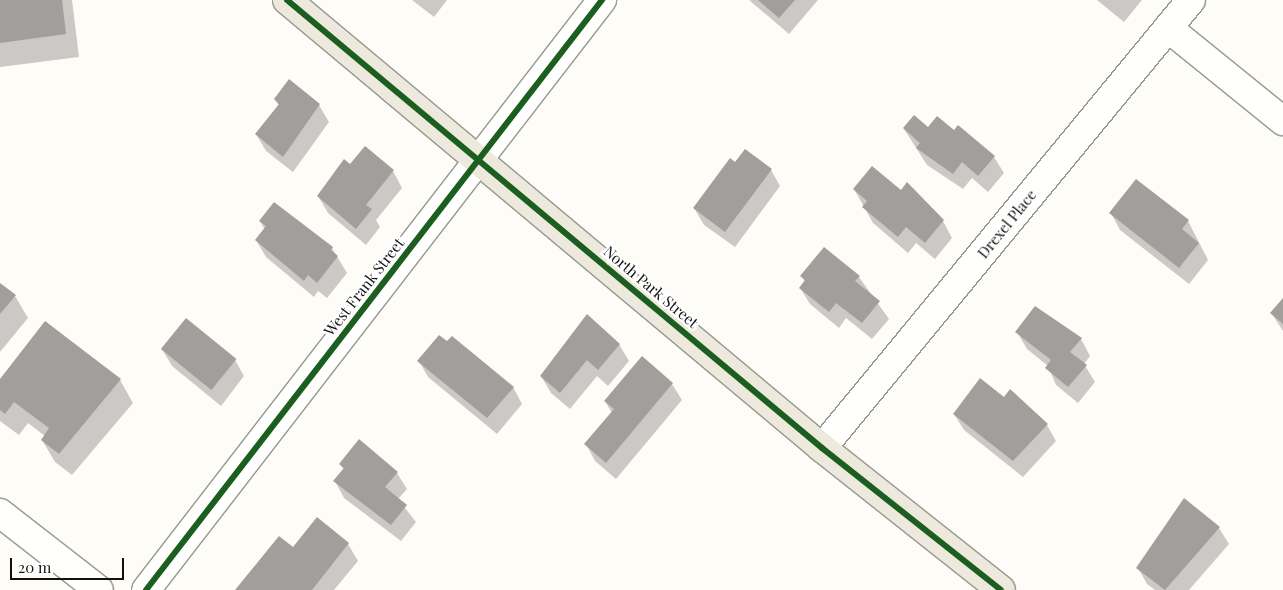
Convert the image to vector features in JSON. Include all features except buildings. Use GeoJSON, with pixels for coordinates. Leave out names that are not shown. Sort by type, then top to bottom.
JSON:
{"type":"FeatureCollection","features":[{"type":"Feature","properties":{"kind":"main road","name":"North Park Street"},"geometry":{"type":"LineString","coordinates":[[287,0],[479,158],[822,448],[1001,590]]}},
{"type":"Feature","properties":{"kind":"street","name":"West Frank Street"},"geometry":{"type":"LineString","coordinates":[[146,590],[602,0]]}},
{"type":"Feature","properties":{"kind":"street","name":"Drexel Place"},"geometry":{"type":"LineString","coordinates":[[822,448],[1191,0]]}},
{"type":"Feature","properties":{"kind":"street"},"geometry":{"type":"LineString","coordinates":[[1168,28],[1283,121]]}},
{"type":"Feature","properties":{"kind":"street"},"geometry":{"type":"LineString","coordinates":[[0,513],[99,590]]}},
{"type":"Feature","properties":{"kind":"cycle path"},"geometry":{"type":"LineString","coordinates":[[287,0],[822,448],[1001,590]]}},
{"type":"Feature","properties":{"kind":"cycle path"},"geometry":{"type":"LineString","coordinates":[[146,590],[602,0]]}}]}
